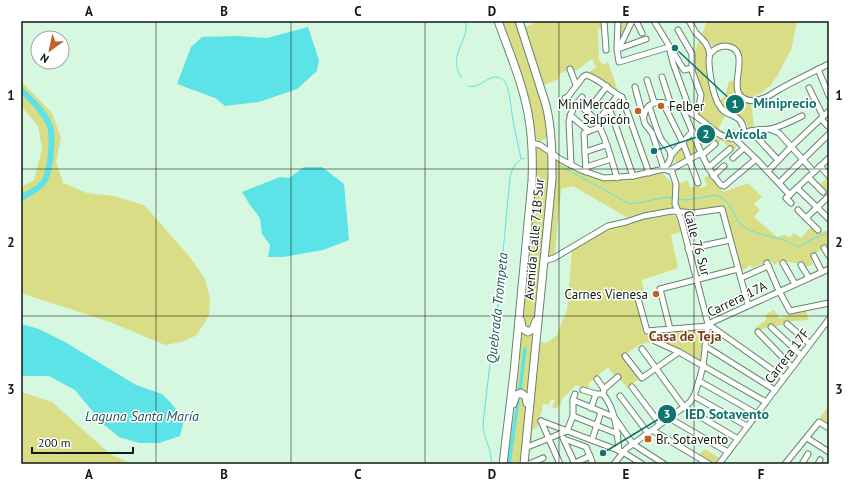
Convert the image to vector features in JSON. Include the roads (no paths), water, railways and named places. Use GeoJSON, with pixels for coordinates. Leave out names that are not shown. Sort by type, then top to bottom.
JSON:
{"type":"FeatureCollection","features":[{"type":"Feature","properties":{"kind":"highway","name":"Avenida Calle 71B Sur"},"geometry":{"type":"LineString","coordinates":[[498,21],[523,93],[528,112],[532,143],[532,181],[504,464]]}},
{"type":"Feature","properties":{"kind":"highway","name":"Avenida Calle 71B Sur"},"geometry":{"type":"LineString","coordinates":[[518,21],[545,100],[549,118],[552,153],[552,179],[524,464]]}},
{"type":"Feature","properties":{"kind":"highway"},"geometry":{"type":"LineString","coordinates":[[520,299],[521,326],[526,332],[533,329],[539,304]]}},
{"type":"Feature","properties":{"kind":"highway"},"geometry":{"type":"LineString","coordinates":[[509,420],[515,397],[521,393],[525,395],[527,400],[528,422]]}},
{"type":"Feature","properties":{"kind":"street"},"geometry":{"type":"LineString","coordinates":[[604,21],[606,50]]}},
{"type":"Feature","properties":{"kind":"street"},"geometry":{"type":"LineString","coordinates":[[618,21],[619,62],[670,47]]}},
{"type":"Feature","properties":{"kind":"street"},"geometry":{"type":"LineString","coordinates":[[618,49],[632,21]]}},
{"type":"Feature","properties":{"kind":"street"},"geometry":{"type":"LineString","coordinates":[[636,21],[642,32]]}},
{"type":"Feature","properties":{"kind":"street"},"geometry":{"type":"LineString","coordinates":[[654,21],[684,70],[692,68]]}},
{"type":"Feature","properties":{"kind":"street"},"geometry":{"type":"LineString","coordinates":[[689,21],[696,33],[704,40],[710,54],[709,60],[712,82],[718,104],[721,109],[740,120],[744,126],[744,133]]}},
{"type":"Feature","properties":{"kind":"street"},"geometry":{"type":"LineString","coordinates":[[678,30],[693,57],[692,68],[701,97],[693,114]]}},
{"type":"Feature","properties":{"kind":"street"},"geometry":{"type":"LineString","coordinates":[[618,49],[646,38]]}},
{"type":"Feature","properties":{"kind":"street"},"geometry":{"type":"LineString","coordinates":[[710,54],[723,46],[736,52],[739,62],[737,91],[742,98],[751,100],[766,98],[778,90],[829,64]]}},
{"type":"Feature","properties":{"kind":"street"},"geometry":{"type":"LineString","coordinates":[[670,47],[673,63],[693,114]]}},
{"type":"Feature","properties":{"kind":"street"},"geometry":{"type":"LineString","coordinates":[[570,69],[576,85]]}},
{"type":"Feature","properties":{"kind":"street"},"geometry":{"type":"LineString","coordinates":[[818,70],[828,89],[829,96]]}},
{"type":"Feature","properties":{"kind":"street"},"geometry":{"type":"LineString","coordinates":[[565,98],[586,75],[593,77],[620,96],[649,173]]}},
{"type":"Feature","properties":{"kind":"street"},"geometry":{"type":"LineString","coordinates":[[662,77],[671,105]]}},
{"type":"Feature","properties":{"kind":"street"},"geometry":{"type":"LineString","coordinates":[[647,80],[654,102]]}},
{"type":"Feature","properties":{"kind":"street"},"geometry":{"type":"LineString","coordinates":[[587,112],[607,86]]}},
{"type":"Feature","properties":{"kind":"street"},"geometry":{"type":"LineString","coordinates":[[635,86],[645,124],[670,150],[671,155]]}},
{"type":"Feature","properties":{"kind":"street"},"geometry":{"type":"LineString","coordinates":[[809,88],[822,117],[829,127]]}},
{"type":"Feature","properties":{"kind":"street"},"geometry":{"type":"LineString","coordinates":[[597,122],[608,107],[620,96]]}},
{"type":"Feature","properties":{"kind":"street"},"geometry":{"type":"LineString","coordinates":[[571,165],[568,124],[570,115],[582,97]]}},
{"type":"Feature","properties":{"kind":"street"},"geometry":{"type":"LineString","coordinates":[[644,116],[649,106],[654,102],[671,105],[693,114],[723,136],[734,138],[779,183],[791,202]]}},
{"type":"Feature","properties":{"kind":"street"},"geometry":{"type":"LineString","coordinates":[[577,103],[597,122],[600,127],[617,178]]}},
{"type":"Feature","properties":{"kind":"street"},"geometry":{"type":"LineString","coordinates":[[663,103],[683,143],[698,183]]}},
{"type":"Feature","properties":{"kind":"street"},"geometry":{"type":"LineString","coordinates":[[649,106],[662,141]]}},
{"type":"Feature","properties":{"kind":"street"},"geometry":{"type":"LineString","coordinates":[[608,107],[633,176]]}},
{"type":"Feature","properties":{"kind":"street"},"geometry":{"type":"LineString","coordinates":[[683,110],[708,168],[721,185],[724,186],[756,159]]}},
{"type":"Feature","properties":{"kind":"street"},"geometry":{"type":"LineString","coordinates":[[768,171],[829,111]]}},
{"type":"Feature","properties":{"kind":"street"},"geometry":{"type":"LineString","coordinates":[[570,115],[586,132],[586,170]]}},
{"type":"Feature","properties":{"kind":"street"},"geometry":{"type":"LineString","coordinates":[[734,138],[751,131],[770,129],[785,125],[802,116]]}},
{"type":"Feature","properties":{"kind":"street"},"geometry":{"type":"LineString","coordinates":[[586,132],[600,127]]}},
{"type":"Feature","properties":{"kind":"street"},"geometry":{"type":"LineString","coordinates":[[770,129],[779,133],[814,172]]}},
{"type":"Feature","properties":{"kind":"street"},"geometry":{"type":"LineString","coordinates":[[664,170],[671,155],[693,131]]}},
{"type":"Feature","properties":{"kind":"street"},"geometry":{"type":"LineString","coordinates":[[751,131],[778,160]]}},
{"type":"Feature","properties":{"kind":"street"},"geometry":{"type":"LineString","coordinates":[[652,133],[664,170]]}},
{"type":"Feature","properties":{"kind":"street"},"geometry":{"type":"LineString","coordinates":[[779,183],[829,134]]}},
{"type":"Feature","properties":{"kind":"street"},"geometry":{"type":"LineString","coordinates":[[532,143],[540,145],[571,165],[604,178],[617,178],[670,170],[689,159],[702,154],[715,144]]}},
{"type":"Feature","properties":{"kind":"street"},"geometry":{"type":"LineString","coordinates":[[585,152],[606,145]]}},
{"type":"Feature","properties":{"kind":"street"},"geometry":{"type":"LineString","coordinates":[[733,158],[744,148]]}},
{"type":"Feature","properties":{"kind":"street"},"geometry":{"type":"LineString","coordinates":[[708,168],[730,149]]}},
{"type":"Feature","properties":{"kind":"street"},"geometry":{"type":"LineString","coordinates":[[788,197],[829,158]]}},
{"type":"Feature","properties":{"kind":"street"},"geometry":{"type":"LineString","coordinates":[[586,170],[611,159]]}},
{"type":"Feature","properties":{"kind":"street"},"geometry":{"type":"LineString","coordinates":[[713,176],[724,166]]}},
{"type":"Feature","properties":{"kind":"street"},"geometry":{"type":"LineString","coordinates":[[820,166],[829,176]]}},
{"type":"Feature","properties":{"kind":"street","name":"Calle 76 Sur"},"geometry":{"type":"LineString","coordinates":[[670,170],[675,176],[676,184],[674,204],[678,211],[708,325]]}},
{"type":"Feature","properties":{"kind":"street"},"geometry":{"type":"LineString","coordinates":[[808,177],[824,192]]}},
{"type":"Feature","properties":{"kind":"street"},"geometry":{"type":"LineString","coordinates":[[797,188],[829,219]]}},
{"type":"Feature","properties":{"kind":"street"},"geometry":{"type":"LineString","coordinates":[[806,218],[829,196]]}},
{"type":"Feature","properties":{"kind":"street"},"geometry":{"type":"LineString","coordinates":[[544,261],[554,258],[608,226],[644,216],[672,211],[694,213],[722,208],[748,305]]}},
{"type":"Feature","properties":{"kind":"street"},"geometry":{"type":"LineString","coordinates":[[798,210],[818,230]]}},
{"type":"Feature","properties":{"kind":"street"},"geometry":{"type":"LineString","coordinates":[[688,249],[730,240]]}},
{"type":"Feature","properties":{"kind":"street"},"geometry":{"type":"LineString","coordinates":[[824,248],[829,256]]}},
{"type":"Feature","properties":{"kind":"street"},"geometry":{"type":"LineString","coordinates":[[814,256],[822,272]]}},
{"type":"Feature","properties":{"kind":"street"},"geometry":{"type":"LineString","coordinates":[[783,263],[795,284]]}},
{"type":"Feature","properties":{"kind":"street"},"geometry":{"type":"LineString","coordinates":[[740,278],[767,265],[790,310],[829,304]]}},
{"type":"Feature","properties":{"kind":"street"},"geometry":{"type":"LineString","coordinates":[[801,265],[809,278]]}},
{"type":"Feature","properties":{"kind":"street","name":"Carrera 17A"},"geometry":{"type":"LineString","coordinates":[[615,464],[621,451],[633,444],[690,402],[694,396],[703,366],[708,325],[829,268]]}},
{"type":"Feature","properties":{"kind":"street"},"geometry":{"type":"LineString","coordinates":[[670,329],[660,289],[738,269]]}},
{"type":"Feature","properties":{"kind":"street"},"geometry":{"type":"LineString","coordinates":[[637,295],[647,331],[708,325],[784,378]]}},
{"type":"Feature","properties":{"kind":"street","name":"Carrera 17F"},"geometry":{"type":"LineString","coordinates":[[719,464],[829,319]]}},
{"type":"Feature","properties":{"kind":"street"},"geometry":{"type":"LineString","coordinates":[[787,324],[810,344]]}},
{"type":"Feature","properties":{"kind":"street"},"geometry":{"type":"LineString","coordinates":[[771,326],[801,355]]}},
{"type":"Feature","properties":{"kind":"street"},"geometry":{"type":"LineString","coordinates":[[658,330],[654,340],[679,352],[766,402]]}},
{"type":"Feature","properties":{"kind":"street"},"geometry":{"type":"LineString","coordinates":[[758,332],[792,367]]}},
{"type":"Feature","properties":{"kind":"street"},"geometry":{"type":"LineString","coordinates":[[705,346],[775,390]]}},
{"type":"Feature","properties":{"kind":"street"},"geometry":{"type":"LineString","coordinates":[[642,349],[684,407],[738,439]]}},
{"type":"Feature","properties":{"kind":"street"},"geometry":{"type":"LineString","coordinates":[[625,356],[642,378],[679,352]]}},
{"type":"Feature","properties":{"kind":"street"},"geometry":{"type":"LineString","coordinates":[[583,390],[596,394],[603,391],[618,377]]}},
{"type":"Feature","properties":{"kind":"street"},"geometry":{"type":"LineString","coordinates":[[597,379],[610,403],[621,451]]}},
{"type":"Feature","properties":{"kind":"street"},"geometry":{"type":"LineString","coordinates":[[699,381],[757,414]]}},
{"type":"Feature","properties":{"kind":"street"},"geometry":{"type":"LineString","coordinates":[[632,387],[660,424]]}},
{"type":"Feature","properties":{"kind":"street"},"geometry":{"type":"LineString","coordinates":[[525,448],[567,431],[573,416],[573,400],[575,394]]}},
{"type":"Feature","properties":{"kind":"street"},"geometry":{"type":"LineString","coordinates":[[591,408],[596,394]]}},
{"type":"Feature","properties":{"kind":"street"},"geometry":{"type":"LineString","coordinates":[[620,396],[650,431],[709,464]]}},
{"type":"Feature","properties":{"kind":"street"},"geometry":{"type":"LineString","coordinates":[[694,396],[747,426]]}},
{"type":"Feature","properties":{"kind":"street"},"geometry":{"type":"LineString","coordinates":[[573,400],[614,417],[633,444],[664,464]]}},
{"type":"Feature","properties":{"kind":"street"},"geometry":{"type":"LineString","coordinates":[[592,440],[601,412]]}},
{"type":"Feature","properties":{"kind":"street"},"geometry":{"type":"LineString","coordinates":[[573,416],[618,434]]}},
{"type":"Feature","properties":{"kind":"street"},"geometry":{"type":"LineString","coordinates":[[669,418],[728,452]]}},
{"type":"Feature","properties":{"kind":"street"},"geometry":{"type":"LineString","coordinates":[[560,464],[541,421],[621,451],[642,464]]}},
{"type":"Feature","properties":{"kind":"street"},"geometry":{"type":"LineString","coordinates":[[785,464],[819,422],[829,428]]}},
{"type":"Feature","properties":{"kind":"street"},"geometry":{"type":"LineString","coordinates":[[561,433],[574,464],[590,456]]}},
{"type":"Feature","properties":{"kind":"street"},"geometry":{"type":"LineString","coordinates":[[807,438],[829,452]]}},
{"type":"Feature","properties":{"kind":"street"},"geometry":{"type":"LineString","coordinates":[[564,439],[586,447],[593,464]]}},
{"type":"Feature","properties":{"kind":"street"},"geometry":{"type":"LineString","coordinates":[[802,464],[808,454]]}},
{"type":"Feature","properties":{"kind":"street"},"geometry":{"type":"LineString","coordinates":[[529,464],[543,458]]}},
{"type":"Feature","properties":{"kind":"water"},"geometry":{"type":"Polygon","coordinates":[[[308,27],[319,60],[317,71],[297,89],[259,102],[225,106],[215,98],[177,84],[191,47],[202,37],[237,36],[267,38],[308,27]]]}},
{"type":"Feature","properties":{"kind":"water"},"geometry":{"type":"Polygon","coordinates":[[[304,167],[322,167],[344,184],[349,240],[323,250],[283,257],[268,257],[270,245],[262,234],[260,218],[242,192],[280,177],[289,178],[304,167]]]}},
{"type":"Feature","properties":{"kind":"water","name":"Laguna Santa María"},"geometry":{"type":"Polygon","coordinates":[[[21,324],[39,329],[65,342],[136,385],[162,394],[184,420],[180,436],[159,443],[139,443],[119,437],[103,424],[75,390],[49,376],[21,376],[21,324]]]}},
{"type":"Feature","properties":{"kind":"waterway"},"geometry":{"type":"LineString","coordinates":[[461,77],[457,69],[456,62],[457,55],[465,36],[466,21]]}},
{"type":"Feature","properties":{"kind":"waterway"},"geometry":{"type":"LineString","coordinates":[[468,86],[472,87],[479,85],[493,77],[503,79],[510,97],[521,159]]}},
{"type":"Feature","properties":{"kind":"waterway"},"geometry":{"type":"LineString","coordinates":[[21,90],[44,114],[51,129],[51,155],[48,172],[45,179],[42,184],[32,192],[21,198]]}},
{"type":"Feature","properties":{"kind":"waterway","name":"Quebrada Trompeta"},"geometry":{"type":"LineString","coordinates":[[491,464],[491,454],[483,429],[483,424],[491,354],[496,331],[510,177],[515,165],[525,158]]}},
{"type":"Feature","properties":{"kind":"waterway","name":"Quebrada Trompeta"},"geometry":{"type":"LineString","coordinates":[[559,165],[628,203],[633,204],[667,197],[672,198]]}},
{"type":"Feature","properties":{"kind":"waterway","name":"Quebrada Trompeta"},"geometry":{"type":"LineString","coordinates":[[677,199],[686,200],[716,195],[726,201],[742,226],[756,233],[784,240],[798,247],[829,232]]}},
{"type":"Feature","properties":{"kind":"waterway"},"geometry":{"type":"LineString","coordinates":[[520,389],[525,349]]}},
{"type":"Feature","properties":{"kind":"waterway"},"geometry":{"type":"LineString","coordinates":[[509,464],[518,401]]}},
{"type":"Feature","properties":{"kind":"place","name":"Miniprecio"},"geometry":{"type":"Point","coordinates":[675,48]}},
{"type":"Feature","properties":{"kind":"place","name":"Felber"},"geometry":{"type":"Point","coordinates":[661,106]}},
{"type":"Feature","properties":{"kind":"place","name":"MiniMercado Salpicón"},"geometry":{"type":"Point","coordinates":[638,111]}},
{"type":"Feature","properties":{"kind":"place","name":"Avícola"},"geometry":{"type":"Point","coordinates":[654,151]}},
{"type":"Feature","properties":{"kind":"place","name":"Carnes Vienesa"},"geometry":{"type":"Point","coordinates":[656,294]}},
{"type":"Feature","properties":{"kind":"place","name":"Br. Sotavento"},"geometry":{"type":"Point","coordinates":[648,439]}},
{"type":"Feature","properties":{"kind":"place","name":"IED Sotavento"},"geometry":{"type":"Point","coordinates":[603,453]}},
{"type":"Feature","properties":{"kind":"district","name":"Casa de Teja"},"geometry":{"type":"Point","coordinates":[685,336]}}]}
